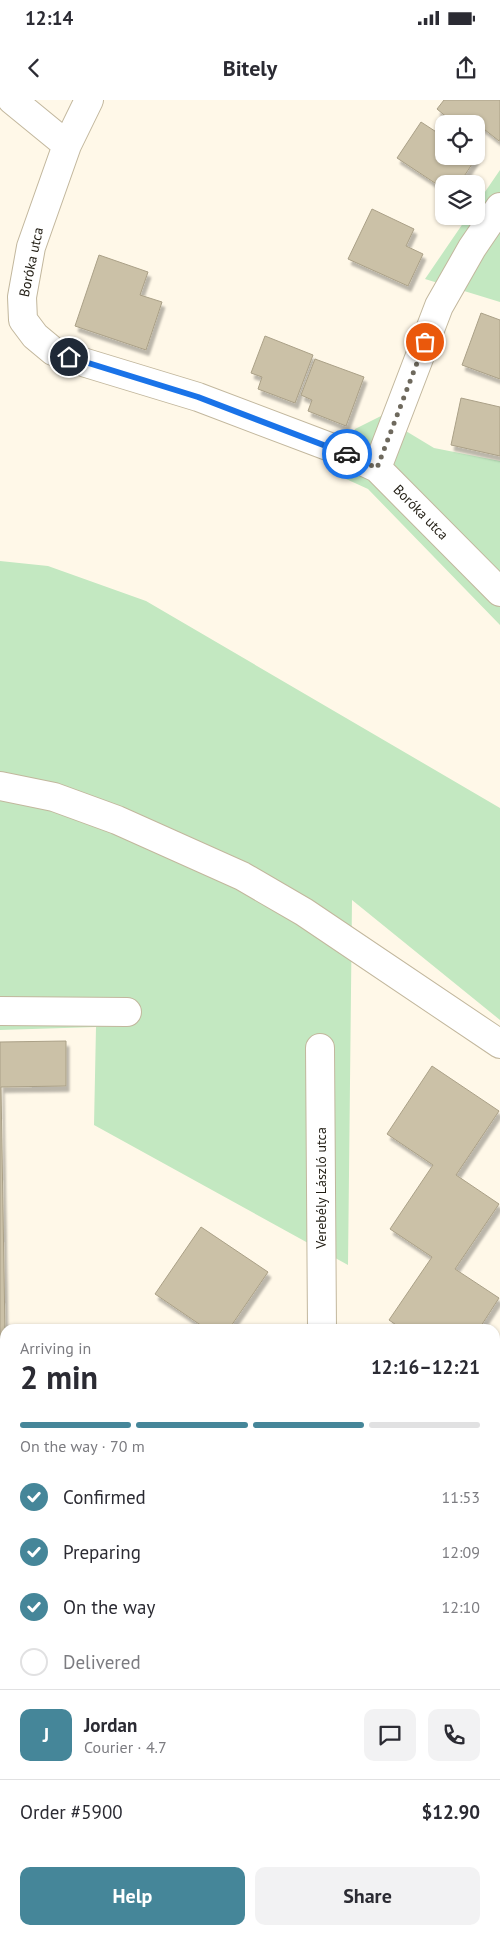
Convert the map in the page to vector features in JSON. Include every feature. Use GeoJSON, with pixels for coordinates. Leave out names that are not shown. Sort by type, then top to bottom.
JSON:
{"type":"FeatureCollection","features":[{"type":"Feature","properties":{"kind":"street"},"geometry":{"type":"LineString","coordinates":[[12,100],[66,145]]}},
{"type":"Feature","properties":{"kind":"street","name":"Boróka utca"},"geometry":{"type":"LineString","coordinates":[[89,100],[66,145],[31,247],[22,297],[23,320],[35,336],[53,351],[198,397],[338,450],[377,468],[500,592]]}},
{"type":"Feature","properties":{"kind":"street"},"geometry":{"type":"LineString","coordinates":[[377,468],[439,306],[472,248],[500,207]]}},
{"type":"Feature","properties":{"kind":"street"},"geometry":{"type":"LineString","coordinates":[[0,786],[54,797],[117,820],[242,876],[304,912],[500,1044]]}},
{"type":"Feature","properties":{"kind":"street"},"geometry":{"type":"LineString","coordinates":[[0,1010],[126,1012]]}},
{"type":"Feature","properties":{"kind":"street","name":"Verebély László utca"},"geometry":{"type":"LineString","coordinates":[[320,1048],[322,1324]]}},
{"type":"Feature","properties":{"kind":"green space"},"geometry":{"type":"Polygon","coordinates":[[[500,170],[500,302],[425,279],[462,225],[485,225],[485,192],[500,170]]]}},
{"type":"Feature","properties":{"kind":"green space"},"geometry":{"type":"Polygon","coordinates":[[[381,416],[434,448],[500,461],[500,625],[368,489],[333,473],[355,429],[381,416]]]}},
{"type":"Feature","properties":{"kind":"green space"},"geometry":{"type":"Polygon","coordinates":[[[0,561],[48,566],[146,601],[500,808],[500,1020],[352,900],[348,1265],[94,1125],[96,1027],[0,1030],[0,561]]]}},
{"type":"Feature","properties":{"kind":"building"},"geometry":{"type":"Polygon","coordinates":[[[444,100],[500,100],[500,139],[499,141],[485,130],[485,115],[444,115],[437,109],[444,100]]]}},
{"type":"Feature","properties":{"kind":"building"},"geometry":{"type":"Polygon","coordinates":[[[421,122],[435,131],[435,165],[471,165],[465,175],[435,175],[435,183],[397,158],[421,122]]]}},
{"type":"Feature","properties":{"kind":"building"},"geometry":{"type":"Polygon","coordinates":[[[372,209],[414,229],[406,246],[423,254],[408,286],[348,259],[372,209]]]}},
{"type":"Feature","properties":{"kind":"building"},"geometry":{"type":"Polygon","coordinates":[[[99,255],[148,272],[140,295],[162,302],[146,350],[75,326],[99,255]]]}},
{"type":"Feature","properties":{"kind":"building"},"geometry":{"type":"Polygon","coordinates":[[[481,313],[500,320],[500,379],[462,365],[481,313]]]}},
{"type":"Feature","properties":{"kind":"building"},"geometry":{"type":"Polygon","coordinates":[[[265,336],[313,355],[295,403],[258,389],[262,377],[251,373],[265,336]]]}},
{"type":"Feature","properties":{"kind":"building"},"geometry":{"type":"Polygon","coordinates":[[[315,359],[364,377],[346,426],[308,411],[312,400],[301,395],[315,359]]]}},
{"type":"Feature","properties":{"kind":"building"},"geometry":{"type":"Polygon","coordinates":[[[461,398],[500,407],[500,456],[451,445],[461,398]]]}},
{"type":"Feature","properties":{"kind":"building"},"geometry":{"type":"Polygon","coordinates":[[[66,1041],[66,1086],[1,1087],[5,1324],[0,1324],[0,1042],[66,1041]]]}},
{"type":"Feature","properties":{"kind":"building"},"geometry":{"type":"Polygon","coordinates":[[[432,1066],[499,1111],[456,1175],[499,1204],[455,1269],[499,1298],[482,1324],[395,1324],[389,1320],[432,1257],[390,1229],[433,1165],[387,1134],[432,1066]]]}},
{"type":"Feature","properties":{"kind":"building"},"geometry":{"type":"Polygon","coordinates":[[[201,1227],[268,1272],[232,1324],[199,1324],[155,1294],[201,1227]]]}},
{"type":"Feature","properties":{"kind":"way so far"},"geometry":{"type":"LineString","coordinates":[[347,454],[377,468],[425,342]]}},
{"type":"Feature","properties":{"kind":"route"},"geometry":{"type":"LineString","coordinates":[[69,357],[198,397],[347,454]]}}]}
